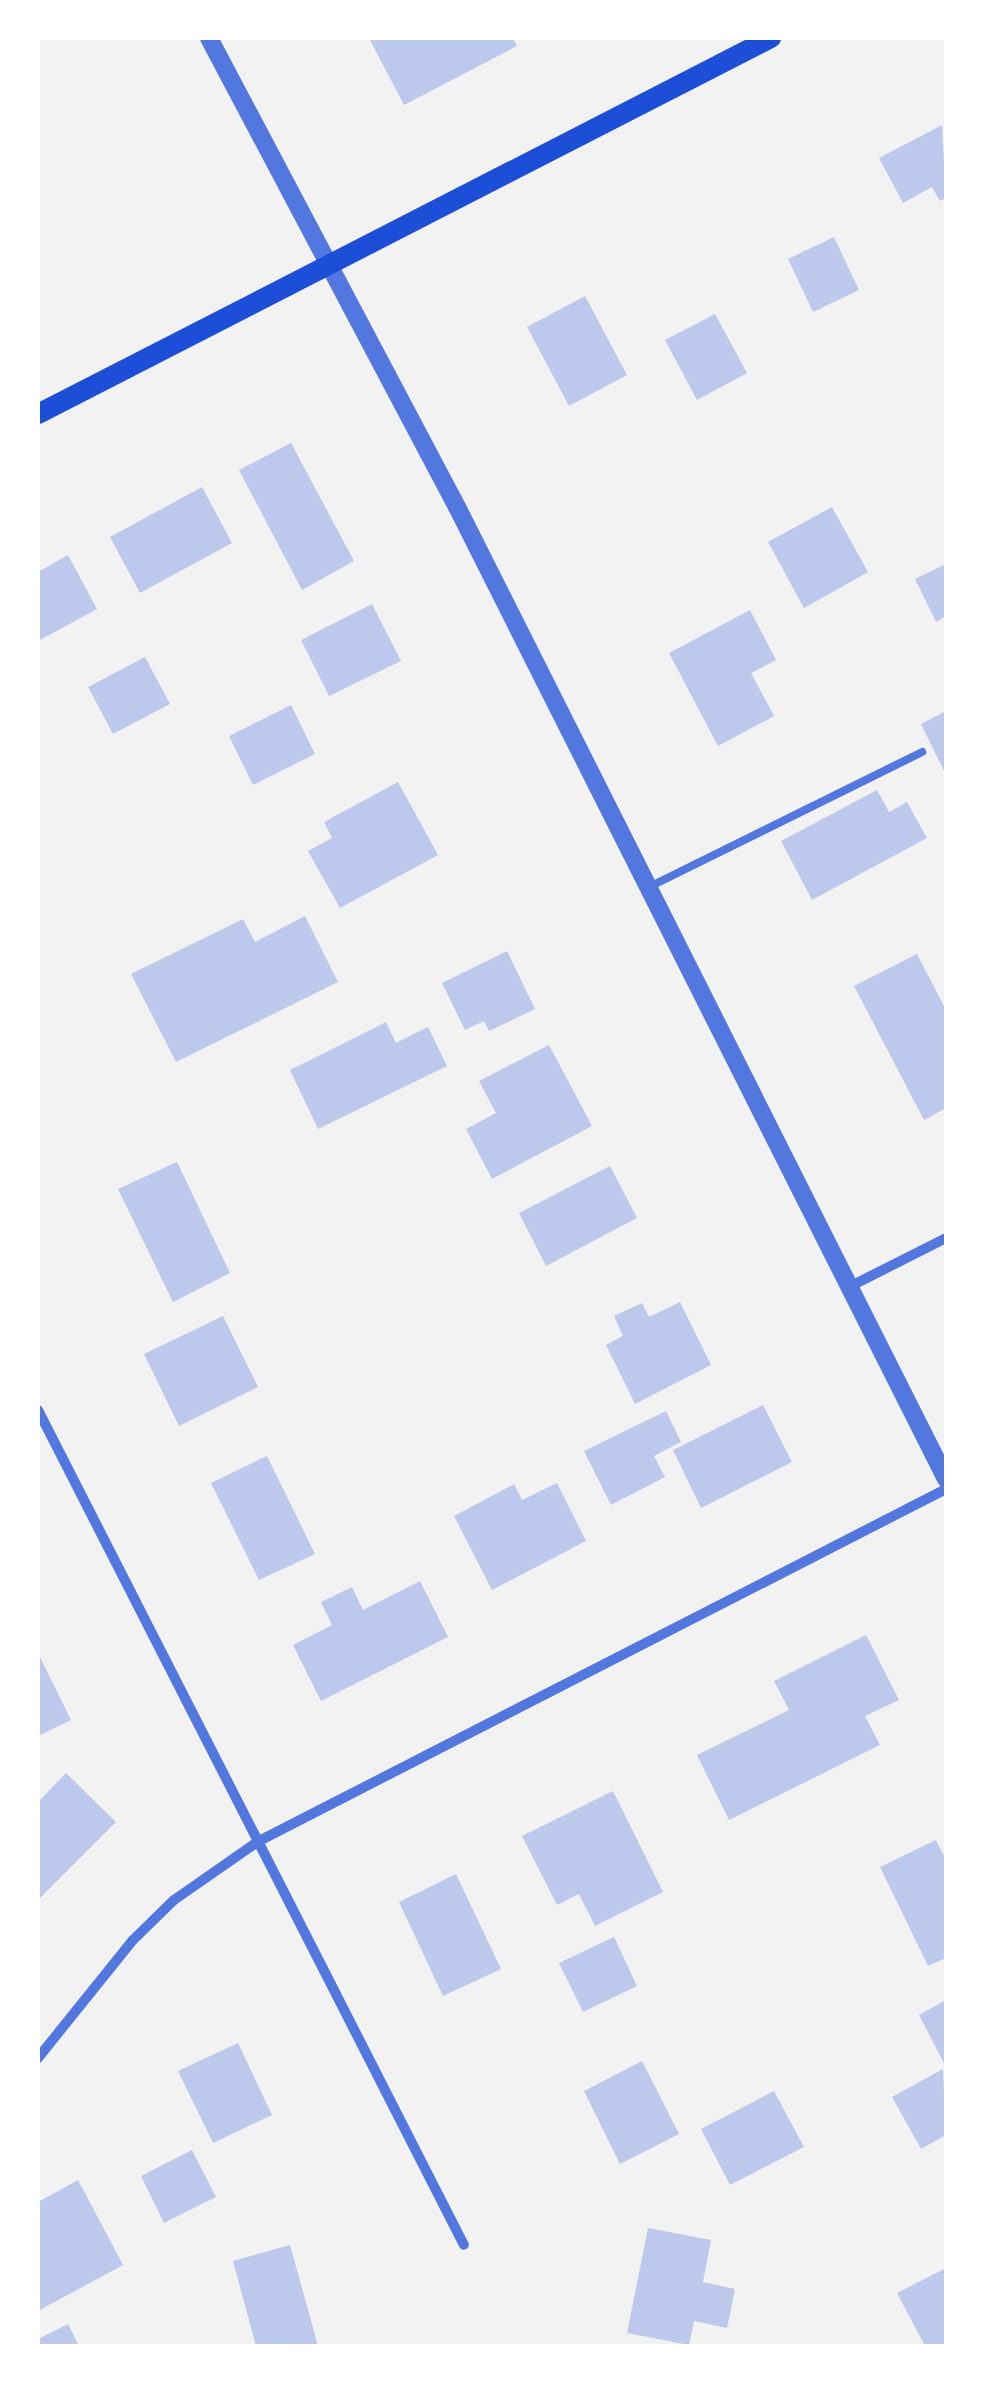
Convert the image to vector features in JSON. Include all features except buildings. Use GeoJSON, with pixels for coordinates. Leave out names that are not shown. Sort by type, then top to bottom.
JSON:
{"type":"FeatureCollection","features":[{"type":"Feature","properties":{"kind":"main road"},"geometry":{"type":"LineString","coordinates":[[38,414],[771,38]]}},
{"type":"Feature","properties":{"kind":"street"},"geometry":{"type":"LineString","coordinates":[[210,38],[326,266],[456,507],[946,1479]]}},
{"type":"Feature","properties":{"kind":"street"},"geometry":{"type":"LineString","coordinates":[[849,1287],[946,1238]]}},
{"type":"Feature","properties":{"kind":"street"},"geometry":{"type":"LineString","coordinates":[[38,1410],[464,2246]]}},
{"type":"Feature","properties":{"kind":"street"},"geometry":{"type":"LineString","coordinates":[[38,2058],[132,1940],[174,1900],[259,1841],[946,1489]]}},
{"type":"Feature","properties":{"kind":"lane"},"geometry":{"type":"LineString","coordinates":[[647,888],[922,752]]}}]}
